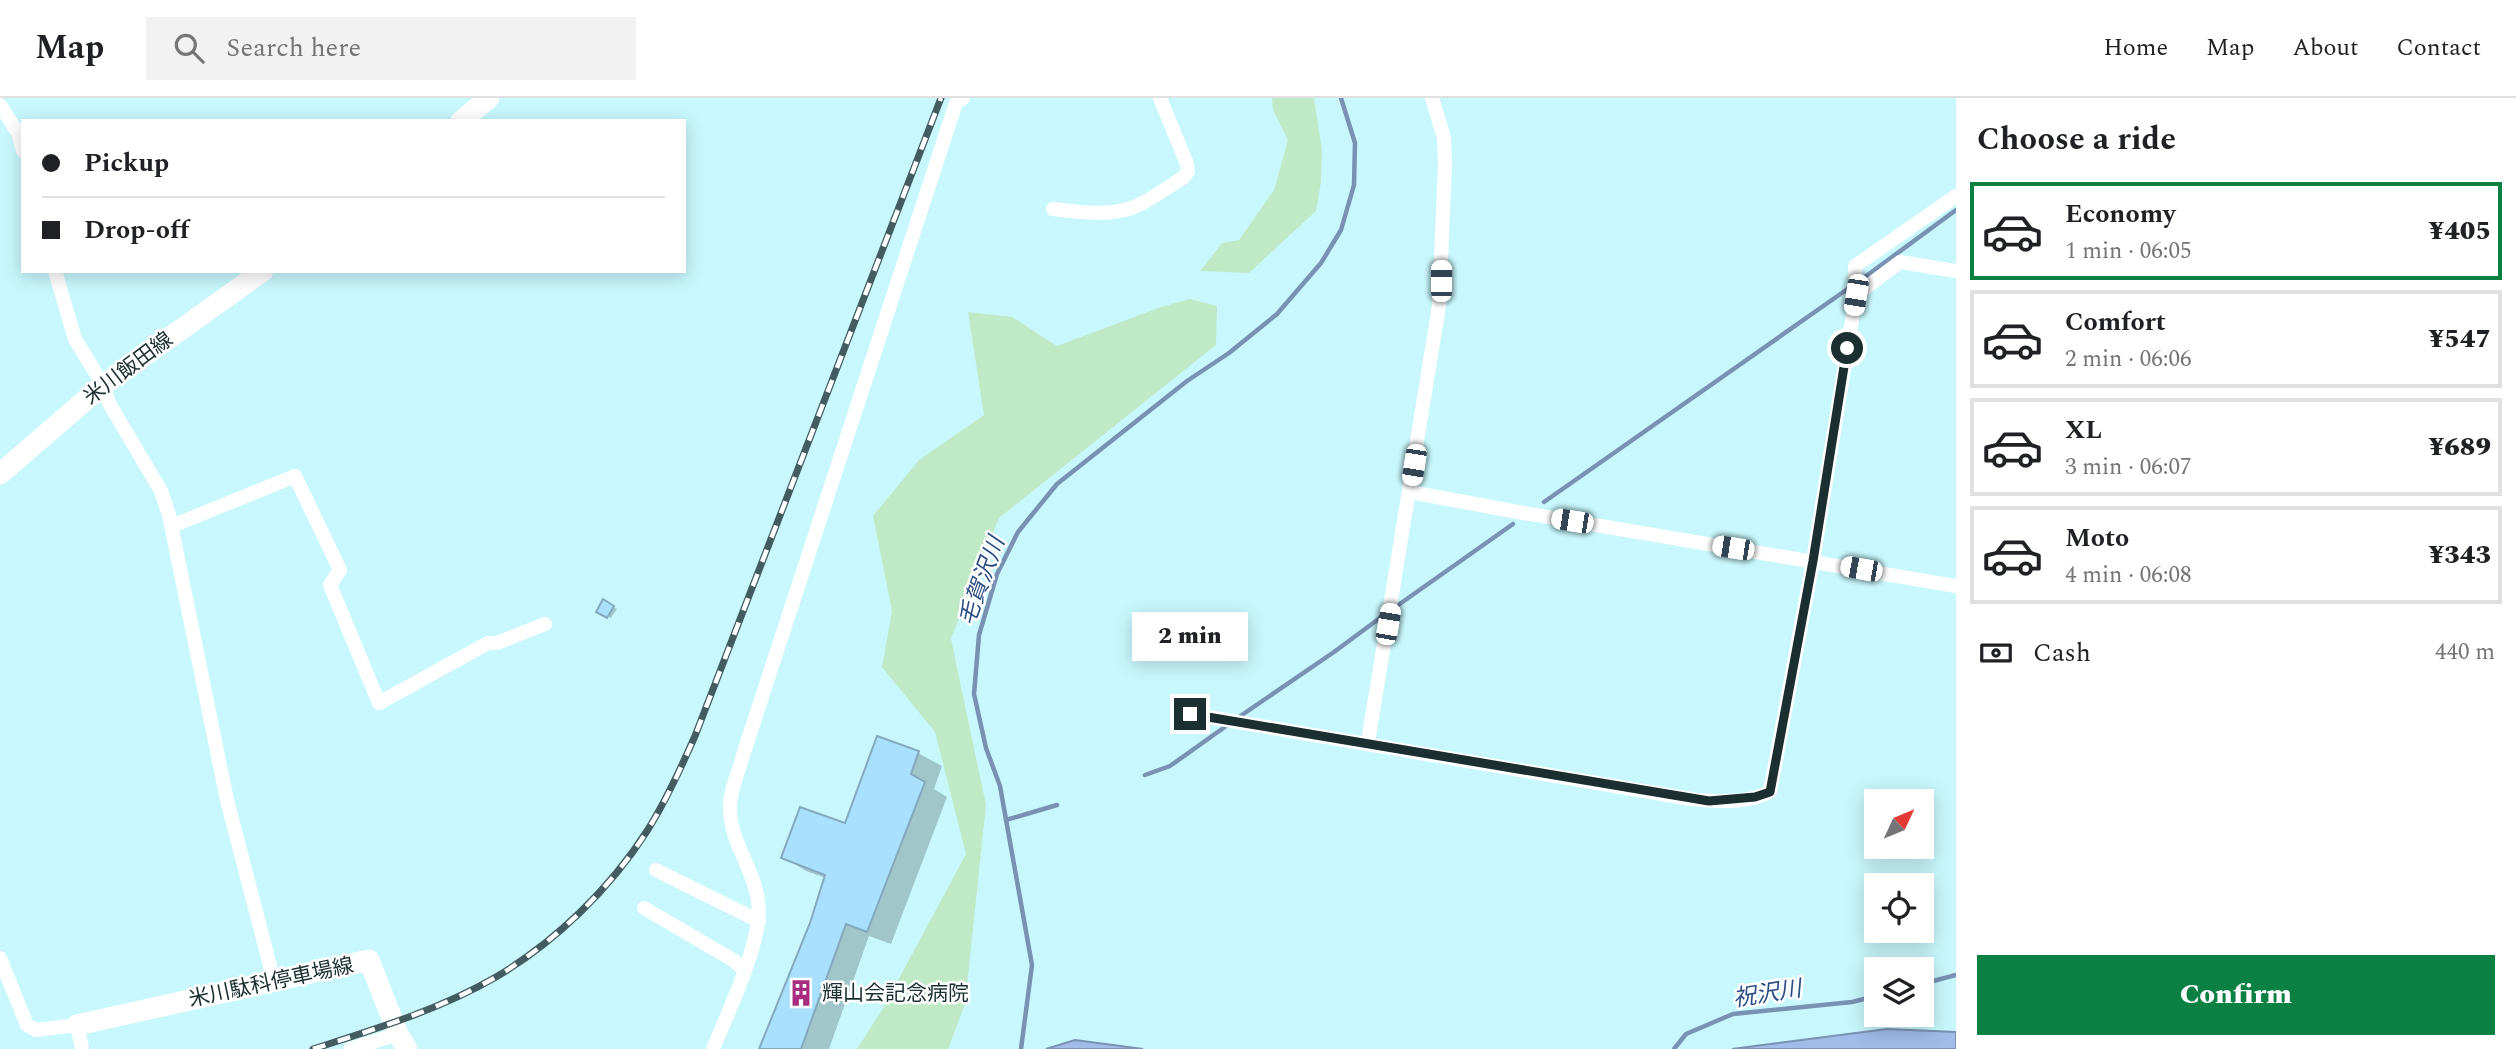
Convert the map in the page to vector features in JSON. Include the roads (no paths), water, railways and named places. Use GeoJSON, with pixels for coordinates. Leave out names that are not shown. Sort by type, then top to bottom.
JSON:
{"type":"FeatureCollection","features":[{"type":"Feature","properties":{"kind":"main road","name":"米川飯田線"},"geometry":{"type":"LineString","coordinates":[[0,474],[103,385],[260,273]]}},
{"type":"Feature","properties":{"kind":"main road","name":"米川駄科停車場線"},"geometry":{"type":"LineString","coordinates":[[77,1025],[369,960],[402,1041]]}},
{"type":"Feature","properties":{"kind":"street"},"geometry":{"type":"LineString","coordinates":[[713,1049],[744,969],[759,921],[758,899],[731,822],[730,805],[744,752],[939,155],[957,103],[963,98]]}},
{"type":"Feature","properties":{"kind":"street"},"geometry":{"type":"LineString","coordinates":[[1053,209],[1100,214],[1124,210],[1139,205],[1184,177],[1188,171],[1187,164],[1160,98]]}},
{"type":"Feature","properties":{"kind":"street"},"geometry":{"type":"LineString","coordinates":[[1368,742],[1439,306],[1444,138],[1432,98]]}},
{"type":"Feature","properties":{"kind":"street"},"geometry":{"type":"LineString","coordinates":[[0,105],[18,133],[21,144]]}},
{"type":"Feature","properties":{"kind":"street"},"geometry":{"type":"LineString","coordinates":[[1190,714],[1709,801],[1770,792],[1813,561],[1856,291],[1855,266],[1956,196]]}},
{"type":"Feature","properties":{"kind":"street"},"geometry":{"type":"LineString","coordinates":[[1856,291],[1900,262],[1956,271]]}},
{"type":"Feature","properties":{"kind":"street"},"geometry":{"type":"LineString","coordinates":[[56,273],[75,339],[161,491],[172,526],[227,800],[274,981]]}},
{"type":"Feature","properties":{"kind":"street"},"geometry":{"type":"LineString","coordinates":[[172,526],[295,476],[340,570],[330,585],[379,703],[488,643],[505,641],[545,624]]}},
{"type":"Feature","properties":{"kind":"street"},"geometry":{"type":"LineString","coordinates":[[1410,492],[1956,586]]}},
{"type":"Feature","properties":{"kind":"street"},"geometry":{"type":"LineString","coordinates":[[656,870],[759,921]]}},
{"type":"Feature","properties":{"kind":"street"},"geometry":{"type":"LineString","coordinates":[[644,908],[744,969]]}},
{"type":"Feature","properties":{"kind":"street"},"geometry":{"type":"LineString","coordinates":[[0,958],[30,1029],[77,1025],[82,1049]]}},
{"type":"Feature","properties":{"kind":"street"},"geometry":{"type":"LineString","coordinates":[[350,1049],[402,1041]]}},
{"type":"Feature","properties":{"kind":"water"},"geometry":{"type":"Polygon","coordinates":[[[1887,1029],[1956,1032],[1956,1049],[1732,1049],[1887,1029]]]}},
{"type":"Feature","properties":{"kind":"water"},"geometry":{"type":"Polygon","coordinates":[[[1075,1040],[1143,1049],[1046,1049],[1075,1040]]]}},
{"type":"Feature","properties":{"kind":"waterway","name":"毛賀沢川"},"geometry":{"type":"LineString","coordinates":[[1021,1049],[1032,965],[1000,786],[986,748],[974,694],[979,635],[997,574],[1018,532],[1057,484],[1277,314],[1321,263],[1341,230],[1354,185],[1355,143],[1341,98]]}},
{"type":"Feature","properties":{"kind":"waterway"},"geometry":{"type":"LineString","coordinates":[[1544,502],[1956,210]]}},
{"type":"Feature","properties":{"kind":"waterway"},"geometry":{"type":"LineString","coordinates":[[1394,608],[1513,524]]}},
{"type":"Feature","properties":{"kind":"waterway"},"geometry":{"type":"LineString","coordinates":[[1236,719],[1384,615]]}},
{"type":"Feature","properties":{"kind":"waterway"},"geometry":{"type":"LineString","coordinates":[[1145,775],[1170,766],[1229,724]]}},
{"type":"Feature","properties":{"kind":"waterway"},"geometry":{"type":"LineString","coordinates":[[1006,820],[1057,805]]}},
{"type":"Feature","properties":{"kind":"waterway","name":"祝沢川"},"geometry":{"type":"LineString","coordinates":[[1934,981],[1956,975]]}},
{"type":"Feature","properties":{"kind":"waterway","name":"祝沢川"},"geometry":{"type":"LineString","coordinates":[[1674,1049],[1686,1034],[1733,1014],[1864,999]]}},
{"type":"Feature","properties":{"kind":"railway"},"geometry":{"type":"LineString","coordinates":[[313,1049],[429,1009],[474,989],[518,963],[580,913],[616,873],[647,831],[695,736],[941,98]]}},
{"type":"Feature","properties":{"kind":"place","name":"輝山会記念病院"},"geometry":{"type":"Point","coordinates":[801,993]}}]}
